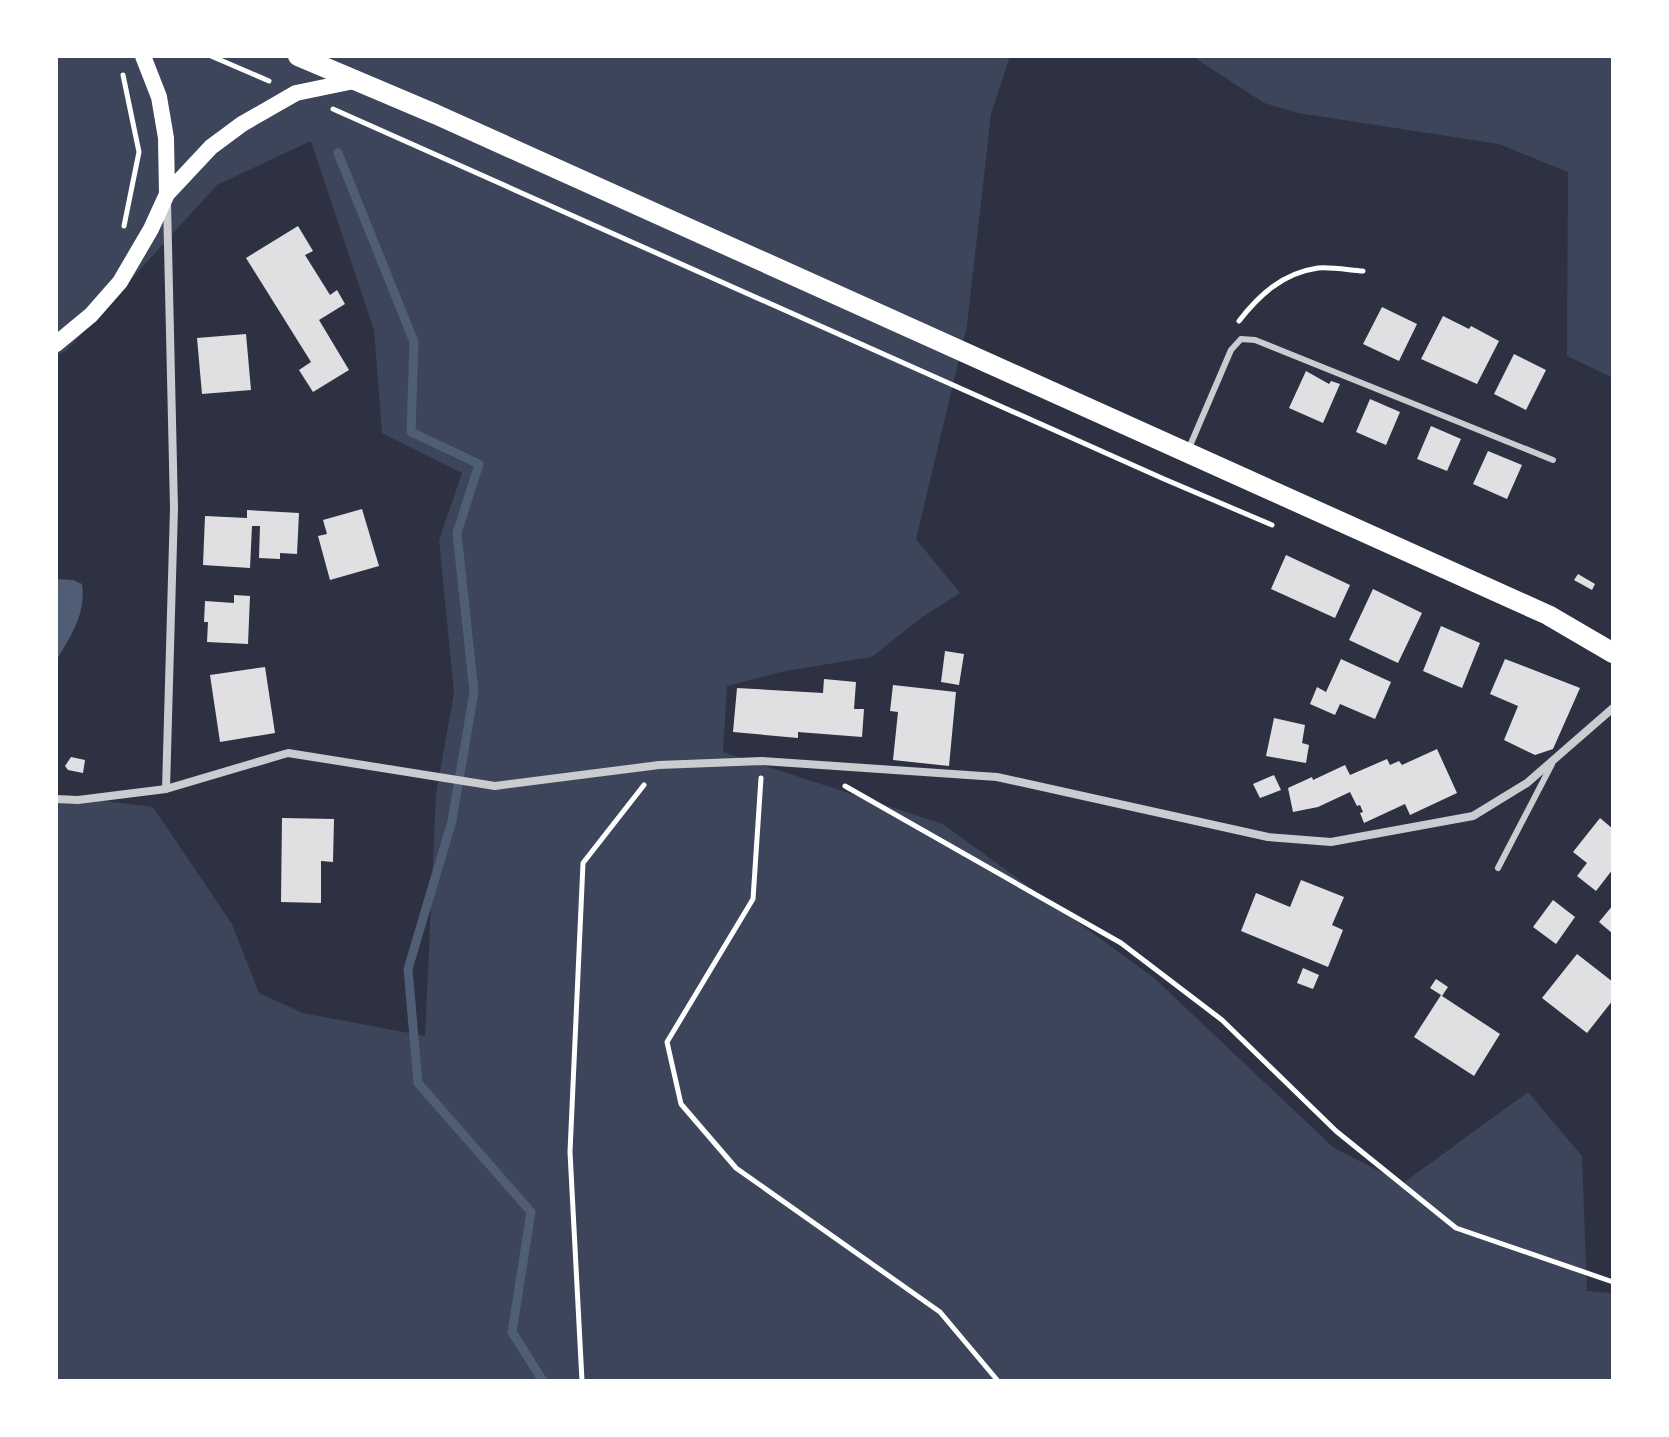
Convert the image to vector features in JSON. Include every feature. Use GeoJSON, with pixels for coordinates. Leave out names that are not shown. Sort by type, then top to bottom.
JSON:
{"type":"FeatureCollection","features":[{"type":"Feature","properties":{"kind":"main road"},"geometry":{"type":"LineString","coordinates":[[143,56],[159,97],[166,138],[167,194]]}},
{"type":"Feature","properties":{"kind":"main road"},"geometry":{"type":"LineString","coordinates":[[298,56],[435,114],[1548,615],[1613,653]]}},
{"type":"Feature","properties":{"kind":"main road"},"geometry":{"type":"LineString","coordinates":[[56,344],[91,315],[120,282],[167,194],[211,147],[242,124],[296,93],[354,81]]}},
{"type":"Feature","properties":{"kind":"street"},"geometry":{"type":"LineString","coordinates":[[166,789],[174,508],[167,194]]}},
{"type":"Feature","properties":{"kind":"street"},"geometry":{"type":"LineString","coordinates":[[56,799],[78,800],[166,789],[288,753],[495,786],[659,765],[762,761],[997,777],[1268,837],[1331,842],[1473,816],[1527,783],[1613,708]]}},
{"type":"Feature","properties":{"kind":"lane"},"geometry":{"type":"LineString","coordinates":[[1187,454],[1231,350],[1241,339],[1255,340],[1553,460]]}},
{"type":"Feature","properties":{"kind":"lane"},"geometry":{"type":"LineString","coordinates":[[1498,868],[1556,757]]}},
{"type":"Feature","properties":{"kind":"path"},"geometry":{"type":"LineString","coordinates":[[211,56],[1272,525]]}},
{"type":"Feature","properties":{"kind":"path"},"geometry":{"type":"LineString","coordinates":[[122,67],[139,152],[122,236]]}},
{"type":"Feature","properties":{"kind":"path"},"geometry":{"type":"LineString","coordinates":[[1231,350],[1239,322],[1255,300],[1279,281],[1318,268],[1363,271]]}},
{"type":"Feature","properties":{"kind":"path"},"geometry":{"type":"LineString","coordinates":[[762,761],[753,899],[667,1042],[681,1104],[736,1168],[940,1312],[998,1381]]}},
{"type":"Feature","properties":{"kind":"path"},"geometry":{"type":"LineString","coordinates":[[582,1381],[570,1152],[583,863],[659,765]]}},
{"type":"Feature","properties":{"kind":"path"},"geometry":{"type":"LineString","coordinates":[[809,766],[1121,943],[1222,1020],[1336,1131],[1456,1228],[1613,1282]]}},
{"type":"Feature","properties":{"kind":"shaded area"},"geometry":{"type":"Polygon","coordinates":[[[56,56],[1010,56],[991,114],[967,326],[916,539],[960,593],[921,618],[872,657],[785,671],[727,686],[723,752],[943,824],[1153,977],[1334,1148],[1403,1183],[1528,1092],[1582,1156],[1587,1291],[1613,1293],[1613,1381],[56,1381],[56,795],[153,807],[232,924],[259,993],[303,1013],[425,1036],[436,794],[454,693],[439,540],[462,473],[382,433],[374,330],[311,141],[217,185],[66,351],[56,356],[56,56]]]}},
{"type":"Feature","properties":{"kind":"shaded area"},"geometry":{"type":"Polygon","coordinates":[[[1192,56],[1613,56],[1613,378],[1567,356],[1568,172],[1499,144],[1298,113],[1264,103],[1192,56]]]}},
{"type":"Feature","properties":{"kind":"shaded area"},"geometry":{"type":"Polygon","coordinates":[[[56,579],[82,584],[83,595],[76,624],[56,661],[56,579]]]}},
{"type":"Feature","properties":{"kind":"building"},"geometry":{"type":"Polygon","coordinates":[[[298,226],[313,251],[305,255],[330,295],[337,290],[345,304],[319,320],[349,370],[313,392],[299,370],[311,362],[246,258],[298,226]]]}},
{"type":"Feature","properties":{"kind":"building"},"geometry":{"type":"Polygon","coordinates":[[[1382,307],[1417,324],[1399,361],[1363,344],[1382,307]]]}},
{"type":"Feature","properties":{"kind":"building"},"geometry":{"type":"Polygon","coordinates":[[[1443,316],[1499,341],[1477,384],[1421,359],[1443,316]]]}},
{"type":"Feature","properties":{"kind":"building"},"geometry":{"type":"Polygon","coordinates":[[[246,334],[251,390],[202,394],[197,338],[246,334]]]}},
{"type":"Feature","properties":{"kind":"building"},"geometry":{"type":"Polygon","coordinates":[[[1514,354],[1546,370],[1526,410],[1494,394],[1514,354]]]}},
{"type":"Feature","properties":{"kind":"building"},"geometry":{"type":"Polygon","coordinates":[[[1306,371],[1329,384],[1331,381],[1340,384],[1323,423],[1289,408],[1306,371]]]}},
{"type":"Feature","properties":{"kind":"building"},"geometry":{"type":"Polygon","coordinates":[[[1370,399],[1400,412],[1386,445],[1356,432],[1370,399]]]}},
{"type":"Feature","properties":{"kind":"building"},"geometry":{"type":"Polygon","coordinates":[[[1431,426],[1461,439],[1447,471],[1417,459],[1431,426]]]}},
{"type":"Feature","properties":{"kind":"building"},"geometry":{"type":"Polygon","coordinates":[[[1488,451],[1522,465],[1507,499],[1473,484],[1488,451]]]}},
{"type":"Feature","properties":{"kind":"building"},"geometry":{"type":"Polygon","coordinates":[[[362,509],[379,566],[330,580],[318,536],[327,534],[323,520],[362,509]]]}},
{"type":"Feature","properties":{"kind":"building"},"geometry":{"type":"Polygon","coordinates":[[[247,510],[299,513],[297,554],[280,553],[280,559],[259,558],[260,526],[252,526],[250,568],[203,565],[205,516],[247,518],[247,510]]]}},
{"type":"Feature","properties":{"kind":"building"},"geometry":{"type":"Polygon","coordinates":[[[1286,555],[1350,585],[1335,618],[1271,589],[1286,555]]]}},
{"type":"Feature","properties":{"kind":"building"},"geometry":{"type":"Polygon","coordinates":[[[1578,574],[1595,584],[1592,590],[1574,580],[1578,574]]]}},
{"type":"Feature","properties":{"kind":"building"},"geometry":{"type":"Polygon","coordinates":[[[1373,589],[1422,613],[1398,663],[1349,640],[1373,589]]]}},
{"type":"Feature","properties":{"kind":"building"},"geometry":{"type":"Polygon","coordinates":[[[234,595],[250,596],[248,644],[207,642],[205,601],[234,603],[234,595]]]}},
{"type":"Feature","properties":{"kind":"building"},"geometry":{"type":"Polygon","coordinates":[[[1441,626],[1480,643],[1462,688],[1423,671],[1441,626]]]}},
{"type":"Feature","properties":{"kind":"building"},"geometry":{"type":"Polygon","coordinates":[[[945,651],[964,654],[959,685],[941,682],[945,651]]]}},
{"type":"Feature","properties":{"kind":"building"},"geometry":{"type":"Polygon","coordinates":[[[1341,659],[1391,682],[1375,719],[1340,704],[1335,715],[1310,704],[1317,687],[1326,692],[1341,659]]]}},
{"type":"Feature","properties":{"kind":"building"},"geometry":{"type":"Polygon","coordinates":[[[1505,659],[1580,688],[1553,749],[1535,755],[1504,740],[1518,706],[1490,694],[1505,659]]]}},
{"type":"Feature","properties":{"kind":"building"},"geometry":{"type":"Polygon","coordinates":[[[265,667],[275,733],[220,742],[210,675],[265,667]]]}},
{"type":"Feature","properties":{"kind":"building"},"geometry":{"type":"Polygon","coordinates":[[[824,679],[856,682],[854,709],[864,709],[862,737],[798,732],[798,738],[733,732],[737,688],[823,693],[824,679]]]}},
{"type":"Feature","properties":{"kind":"building"},"geometry":{"type":"Polygon","coordinates":[[[893,685],[956,692],[949,766],[893,760],[898,712],[890,711],[893,685]]]}},
{"type":"Feature","properties":{"kind":"building"},"geometry":{"type":"Polygon","coordinates":[[[1274,718],[1305,725],[1302,743],[1309,745],[1306,763],[1266,756],[1274,718]]]}},
{"type":"Feature","properties":{"kind":"building"},"geometry":{"type":"Polygon","coordinates":[[[1437,749],[1457,793],[1410,815],[1405,804],[1364,823],[1360,805],[1357,806],[1350,792],[1318,807],[1293,812],[1288,788],[1312,777],[1313,780],[1345,765],[1350,775],[1387,759],[1390,765],[1399,761],[1402,765],[1437,749]]]}},
{"type":"Feature","properties":{"kind":"building"},"geometry":{"type":"Polygon","coordinates":[[[71,757],[85,760],[83,773],[68,770],[65,766],[71,757]]]}},
{"type":"Feature","properties":{"kind":"building"},"geometry":{"type":"Polygon","coordinates":[[[1274,775],[1281,790],[1260,798],[1253,784],[1274,775]]]}},
{"type":"Feature","properties":{"kind":"building"},"geometry":{"type":"Polygon","coordinates":[[[282,818],[334,819],[333,862],[321,861],[321,903],[281,902],[282,818]]]}},
{"type":"Feature","properties":{"kind":"building"},"geometry":{"type":"Polygon","coordinates":[[[1600,818],[1613,829],[1613,869],[1596,891],[1577,876],[1587,863],[1573,852],[1600,818]]]}},
{"type":"Feature","properties":{"kind":"building"},"geometry":{"type":"Polygon","coordinates":[[[1301,880],[1344,897],[1332,925],[1343,930],[1328,967],[1241,931],[1256,893],[1290,907],[1301,880]]]}},
{"type":"Feature","properties":{"kind":"building"},"geometry":{"type":"Polygon","coordinates":[[[1553,900],[1575,917],[1556,944],[1533,927],[1553,900]]]}},
{"type":"Feature","properties":{"kind":"building"},"geometry":{"type":"Polygon","coordinates":[[[1613,905],[1613,934],[1599,922],[1613,905]]]}},
{"type":"Feature","properties":{"kind":"building"},"geometry":{"type":"Polygon","coordinates":[[[1577,954],[1613,982],[1613,1000],[1587,1033],[1542,998],[1577,954]]]}},
{"type":"Feature","properties":{"kind":"building"},"geometry":{"type":"Polygon","coordinates":[[[1303,968],[1319,975],[1313,989],[1297,983],[1303,968]]]}},
{"type":"Feature","properties":{"kind":"building"},"geometry":{"type":"Polygon","coordinates":[[[1436,979],[1448,987],[1442,996],[1500,1034],[1474,1076],[1414,1037],[1441,995],[1430,988],[1436,979]]]}},
{"type":"Feature","properties":{"kind":"waterway"},"geometry":{"type":"LineString","coordinates":[[338,153],[414,342],[411,432],[479,464],[457,533],[474,692],[452,821],[408,969],[418,1083],[531,1212],[512,1332],[543,1381]]}}]}
